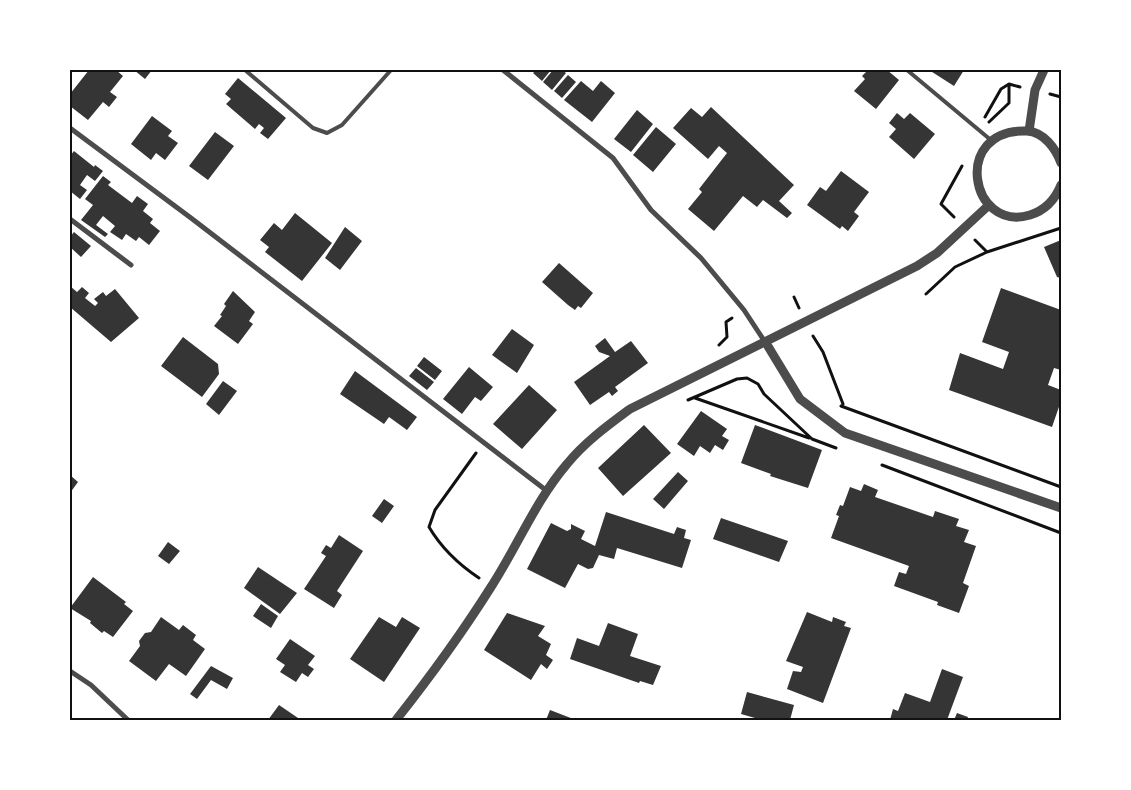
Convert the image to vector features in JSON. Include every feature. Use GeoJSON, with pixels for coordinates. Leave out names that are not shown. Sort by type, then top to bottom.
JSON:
{"type":"FeatureCollection","features":[{"type":"Feature","properties":{"kind":"street"},"geometry":{"type":"LineString","coordinates":[[502,70],[613,158],[651,210],[701,258],[744,310],[800,400],[845,433],[1061,508]]}},
{"type":"Feature","properties":{"kind":"street"},"geometry":{"type":"LineString","coordinates":[[1030,131],[1035,90],[1044,70]]}},
{"type":"Feature","properties":{"kind":"street"},"geometry":{"type":"LineString","coordinates":[[70,128],[192,218],[547,490]]}},
{"type":"Feature","properties":{"kind":"street"},"geometry":{"type":"LineString","coordinates":[[1061,163],[1056,151],[1045,138],[1030,131],[1014,132],[998,136],[986,146],[978,160],[976,177],[980,192],[989,205],[1000,213],[1013,217],[1026,217],[1038,213],[1049,206],[1061,185]]}},
{"type":"Feature","properties":{"kind":"street"},"geometry":{"type":"LineString","coordinates":[[396,720],[454,644],[492,586],[547,490],[566,464],[590,439],[630,409],[766,343],[917,266],[938,253],[989,205]]}},
{"type":"Feature","properties":{"kind":"street"},"geometry":{"type":"LineString","coordinates":[[70,219],[131,265]]}},
{"type":"Feature","properties":{"kind":"street"},"geometry":{"type":"LineString","coordinates":[[70,670],[91,685],[128,720]]}},
{"type":"Feature","properties":{"kind":"lane"},"geometry":{"type":"LineString","coordinates":[[246,70],[313,128],[327,133],[342,125],[390,70]]}},
{"type":"Feature","properties":{"kind":"lane"},"geometry":{"type":"LineString","coordinates":[[907,70],[992,141]]}},
{"type":"Feature","properties":{"kind":"path"},"geometry":{"type":"LineString","coordinates":[[1009,84],[1009,103],[980,131],[981,123],[1000,89],[1009,84]]}},
{"type":"Feature","properties":{"kind":"path"},"geometry":{"type":"LineString","coordinates":[[926,294],[955,267],[987,252],[1061,228]]}},
{"type":"Feature","properties":{"kind":"path"},"geometry":{"type":"LineString","coordinates":[[713,350],[727,337],[726,322]]}},
{"type":"Feature","properties":{"kind":"path"},"geometry":{"type":"LineString","coordinates":[[823,352],[842,405],[1061,487]]}},
{"type":"Feature","properties":{"kind":"path"},"geometry":{"type":"LineString","coordinates":[[694,398],[812,439]]}},
{"type":"Feature","properties":{"kind":"path"},"geometry":{"type":"LineString","coordinates":[[484,442],[435,510],[429,527],[439,544],[460,565],[492,586]]}},
{"type":"Feature","properties":{"kind":"building"},"geometry":{"type":"Polygon","coordinates":[[[89,70],[116,70],[123,76],[110,92],[117,97],[109,107],[103,102],[88,120],[70,106],[70,94],[89,70]]]}},
{"type":"Feature","properties":{"kind":"building"},"geometry":{"type":"Polygon","coordinates":[[[134,70],[152,70],[145,79],[134,70]]]}},
{"type":"Feature","properties":{"kind":"building"},"geometry":{"type":"Polygon","coordinates":[[[536,70],[551,70],[542,81],[533,73],[536,70]]]}},
{"type":"Feature","properties":{"kind":"building"},"geometry":{"type":"Polygon","coordinates":[[[553,70],[562,70],[566,73],[552,90],[543,82],[553,70]]]}},
{"type":"Feature","properties":{"kind":"building"},"geometry":{"type":"Polygon","coordinates":[[[868,70],[887,70],[899,80],[876,109],[854,91],[865,79],[862,76],[868,70]]]}},
{"type":"Feature","properties":{"kind":"building"},"geometry":{"type":"Polygon","coordinates":[[[929,70],[964,70],[954,86],[929,70]]]}},
{"type":"Feature","properties":{"kind":"building"},"geometry":{"type":"Polygon","coordinates":[[[568,75],[576,82],[562,98],[554,91],[568,75]]]}},
{"type":"Feature","properties":{"kind":"building"},"geometry":{"type":"Polygon","coordinates":[[[238,78],[286,118],[268,139],[260,133],[264,128],[259,124],[255,129],[226,104],[231,99],[225,94],[238,78]]]}},
{"type":"Feature","properties":{"kind":"building"},"geometry":{"type":"Polygon","coordinates":[[[581,81],[593,91],[601,81],[615,93],[592,122],[564,100],[581,81]]]}},
{"type":"Feature","properties":{"kind":"building"},"geometry":{"type":"Polygon","coordinates":[[[711,107],[794,185],[779,201],[792,213],[787,218],[763,200],[757,207],[743,196],[714,231],[688,209],[702,192],[699,189],[727,153],[719,146],[708,159],[673,128],[691,108],[702,117],[711,107]]]}},
{"type":"Feature","properties":{"kind":"building"},"geometry":{"type":"Polygon","coordinates":[[[637,110],[653,124],[631,152],[614,139],[637,110]]]}},
{"type":"Feature","properties":{"kind":"building"},"geometry":{"type":"Polygon","coordinates":[[[897,113],[904,119],[910,113],[935,134],[914,159],[889,137],[896,129],[889,123],[897,113]]]}},
{"type":"Feature","properties":{"kind":"building"},"geometry":{"type":"Polygon","coordinates":[[[152,116],[172,131],[168,136],[178,143],[165,160],[156,153],[151,160],[131,144],[152,116]]]}},
{"type":"Feature","properties":{"kind":"building"},"geometry":{"type":"Polygon","coordinates":[[[656,127],[676,144],[653,172],[633,155],[656,127]]]}},
{"type":"Feature","properties":{"kind":"building"},"geometry":{"type":"Polygon","coordinates":[[[215,132],[234,146],[208,180],[189,166],[215,132]]]}},
{"type":"Feature","properties":{"kind":"building"},"geometry":{"type":"Polygon","coordinates":[[[74,151],[94,167],[95,165],[103,171],[95,181],[87,175],[80,185],[87,190],[80,199],[70,191],[70,156],[74,151]]]}},
{"type":"Feature","properties":{"kind":"building"},"geometry":{"type":"Polygon","coordinates":[[[841,171],[869,192],[854,212],[859,216],[848,231],[842,226],[840,229],[807,205],[820,187],[826,191],[841,171]]]}},
{"type":"Feature","properties":{"kind":"building"},"geometry":{"type":"Polygon","coordinates":[[[103,176],[111,182],[108,185],[132,203],[137,196],[148,204],[143,211],[153,219],[150,223],[160,231],[149,245],[139,237],[136,241],[126,234],[122,240],[110,232],[115,226],[103,216],[96,225],[108,234],[105,237],[81,220],[93,205],[85,199],[103,176]]]}},
{"type":"Feature","properties":{"kind":"building"},"geometry":{"type":"Polygon","coordinates":[[[295,213],[332,243],[302,281],[265,252],[269,247],[260,240],[274,223],[282,230],[295,213]]]}},
{"type":"Feature","properties":{"kind":"building"},"geometry":{"type":"Polygon","coordinates":[[[345,227],[362,241],[340,270],[325,258],[345,227]]]}},
{"type":"Feature","properties":{"kind":"building"},"geometry":{"type":"Polygon","coordinates":[[[74,232],[91,246],[81,257],[70,247],[70,237],[74,232]]]}},
{"type":"Feature","properties":{"kind":"building"},"geometry":{"type":"Polygon","coordinates":[[[1061,240],[1061,278],[1057,277],[1044,247],[1061,240]]]}},
{"type":"Feature","properties":{"kind":"building"},"geometry":{"type":"Polygon","coordinates":[[[559,263],[593,293],[581,308],[578,306],[575,310],[542,282],[559,263]]]}},
{"type":"Feature","properties":{"kind":"building"},"geometry":{"type":"Polygon","coordinates":[[[70,286],[77,292],[82,287],[89,293],[85,298],[95,306],[98,303],[94,299],[103,292],[106,296],[115,289],[139,318],[111,342],[70,307],[70,286]]]}},
{"type":"Feature","properties":{"kind":"building"},"geometry":{"type":"Polygon","coordinates":[[[1001,288],[1061,310],[1061,370],[1054,368],[1048,385],[1061,390],[1061,401],[1052,427],[949,390],[960,353],[1003,369],[1009,352],[982,342],[1001,288]]]}},
{"type":"Feature","properties":{"kind":"building"},"geometry":{"type":"Polygon","coordinates":[[[233,291],[255,312],[249,321],[253,324],[238,344],[214,326],[222,316],[220,315],[226,306],[224,304],[233,291]]]}},
{"type":"Feature","properties":{"kind":"building"},"geometry":{"type":"Polygon","coordinates":[[[512,329],[534,345],[517,373],[492,355],[512,329]]]}},
{"type":"Feature","properties":{"kind":"building"},"geometry":{"type":"Polygon","coordinates":[[[183,337],[218,364],[219,374],[202,397],[161,366],[183,337]]]}},
{"type":"Feature","properties":{"kind":"building"},"geometry":{"type":"Polygon","coordinates":[[[605,338],[615,352],[631,341],[648,363],[615,387],[618,391],[612,396],[609,392],[590,405],[574,382],[610,356],[599,352],[595,346],[605,338]]]}},
{"type":"Feature","properties":{"kind":"building"},"geometry":{"type":"Polygon","coordinates":[[[424,357],[442,371],[435,380],[417,366],[424,357]]]}},
{"type":"Feature","properties":{"kind":"building"},"geometry":{"type":"Polygon","coordinates":[[[469,367],[493,387],[481,401],[475,397],[462,414],[443,399],[469,367]]]}},
{"type":"Feature","properties":{"kind":"building"},"geometry":{"type":"Polygon","coordinates":[[[416,368],[434,382],[427,390],[409,376],[416,368]]]}},
{"type":"Feature","properties":{"kind":"building"},"geometry":{"type":"Polygon","coordinates":[[[355,371],[417,417],[407,430],[389,417],[384,424],[340,394],[355,371]]]}},
{"type":"Feature","properties":{"kind":"building"},"geometry":{"type":"Polygon","coordinates":[[[223,381],[237,391],[219,415],[206,404],[223,381]]]}},
{"type":"Feature","properties":{"kind":"building"},"geometry":{"type":"Polygon","coordinates":[[[529,385],[557,410],[522,449],[493,424],[529,385]]]}},
{"type":"Feature","properties":{"kind":"building"},"geometry":{"type":"Polygon","coordinates":[[[701,411],[727,429],[722,436],[729,440],[723,450],[715,445],[710,453],[700,446],[694,456],[677,444],[701,411]]]}},
{"type":"Feature","properties":{"kind":"building"},"geometry":{"type":"Polygon","coordinates":[[[644,425],[671,453],[623,496],[598,468],[644,425]]]}},
{"type":"Feature","properties":{"kind":"building"},"geometry":{"type":"Polygon","coordinates":[[[755,425],[822,450],[808,488],[770,476],[771,474],[741,463],[755,425]]]}},
{"type":"Feature","properties":{"kind":"building"},"geometry":{"type":"Polygon","coordinates":[[[678,472],[688,481],[664,509],[653,499],[678,472]]]}},
{"type":"Feature","properties":{"kind":"building"},"geometry":{"type":"Polygon","coordinates":[[[70,475],[78,482],[70,493],[70,475]]]}},
{"type":"Feature","properties":{"kind":"building"},"geometry":{"type":"Polygon","coordinates":[[[864,484],[878,490],[875,497],[933,517],[935,511],[959,519],[956,526],[969,530],[964,542],[976,546],[963,583],[969,586],[959,613],[937,605],[938,602],[894,586],[899,572],[906,574],[909,566],[831,538],[839,516],[836,515],[840,505],[843,506],[850,487],[861,491],[864,484]]]}},
{"type":"Feature","properties":{"kind":"building"},"geometry":{"type":"Polygon","coordinates":[[[384,499],[394,506],[382,523],[372,516],[384,499]]]}},
{"type":"Feature","properties":{"kind":"building"},"geometry":{"type":"Polygon","coordinates":[[[606,512],[674,534],[677,527],[686,530],[684,538],[691,540],[682,568],[617,548],[614,559],[599,555],[593,568],[588,569],[578,564],[565,588],[527,569],[551,523],[567,531],[571,529],[571,524],[585,531],[581,539],[595,546],[606,512]]]}},
{"type":"Feature","properties":{"kind":"building"},"geometry":{"type":"Polygon","coordinates":[[[721,518],[788,541],[779,562],[713,539],[721,518]]]}},
{"type":"Feature","properties":{"kind":"building"},"geometry":{"type":"Polygon","coordinates":[[[339,535],[363,551],[337,591],[342,595],[334,608],[304,589],[326,556],[321,553],[326,545],[331,548],[339,535]]]}},
{"type":"Feature","properties":{"kind":"building"},"geometry":{"type":"Polygon","coordinates":[[[168,542],[180,551],[169,564],[158,556],[168,542]]]}},
{"type":"Feature","properties":{"kind":"building"},"geometry":{"type":"Polygon","coordinates":[[[258,567],[297,593],[280,614],[244,588],[258,567]]]}},
{"type":"Feature","properties":{"kind":"building"},"geometry":{"type":"Polygon","coordinates":[[[93,577],[126,602],[124,604],[133,611],[113,637],[104,631],[102,633],[90,623],[91,621],[70,608],[93,577]]]}},
{"type":"Feature","properties":{"kind":"building"},"geometry":{"type":"Polygon","coordinates":[[[261,604],[278,616],[271,628],[253,616],[261,604]]]}},
{"type":"Feature","properties":{"kind":"building"},"geometry":{"type":"Polygon","coordinates":[[[807,612],[832,622],[833,617],[846,622],[844,626],[851,628],[823,703],[787,689],[793,671],[801,672],[803,667],[786,661],[807,612]]]}},
{"type":"Feature","properties":{"kind":"building"},"geometry":{"type":"Polygon","coordinates":[[[507,613],[545,626],[538,636],[551,644],[546,655],[553,660],[547,669],[541,664],[531,680],[484,650],[507,613]]]}},
{"type":"Feature","properties":{"kind":"building"},"geometry":{"type":"Polygon","coordinates":[[[161,617],[179,630],[183,625],[196,635],[193,640],[205,649],[186,676],[169,664],[156,681],[129,661],[140,646],[139,641],[145,633],[151,632],[161,617]]]}},
{"type":"Feature","properties":{"kind":"building"},"geometry":{"type":"Polygon","coordinates":[[[379,617],[396,627],[402,617],[420,628],[384,682],[350,659],[379,617]]]}},
{"type":"Feature","properties":{"kind":"building"},"geometry":{"type":"Polygon","coordinates":[[[608,623],[638,634],[630,656],[661,666],[653,685],[640,681],[639,683],[570,659],[577,638],[599,646],[608,623]]]}},
{"type":"Feature","properties":{"kind":"building"},"geometry":{"type":"Polygon","coordinates":[[[290,639],[315,656],[308,665],[314,669],[308,677],[302,673],[296,682],[280,672],[285,665],[276,659],[290,639]]]}},
{"type":"Feature","properties":{"kind":"building"},"geometry":{"type":"Polygon","coordinates":[[[211,666],[233,678],[227,689],[211,680],[197,699],[190,694],[211,666]]]}},
{"type":"Feature","properties":{"kind":"building"},"geometry":{"type":"Polygon","coordinates":[[[942,669],[963,677],[947,720],[890,720],[893,709],[898,711],[905,693],[930,702],[942,669]]]}},
{"type":"Feature","properties":{"kind":"building"},"geometry":{"type":"Polygon","coordinates":[[[747,692],[794,705],[790,720],[762,720],[741,714],[747,692]]]}},
{"type":"Feature","properties":{"kind":"building"},"geometry":{"type":"Polygon","coordinates":[[[279,705],[301,720],[268,720],[279,705]]]}},
{"type":"Feature","properties":{"kind":"building"},"geometry":{"type":"Polygon","coordinates":[[[550,710],[576,720],[546,720],[550,710]]]}},
{"type":"Feature","properties":{"kind":"building"},"geometry":{"type":"Polygon","coordinates":[[[957,713],[968,717],[967,720],[954,720],[957,713]]]}}]}
